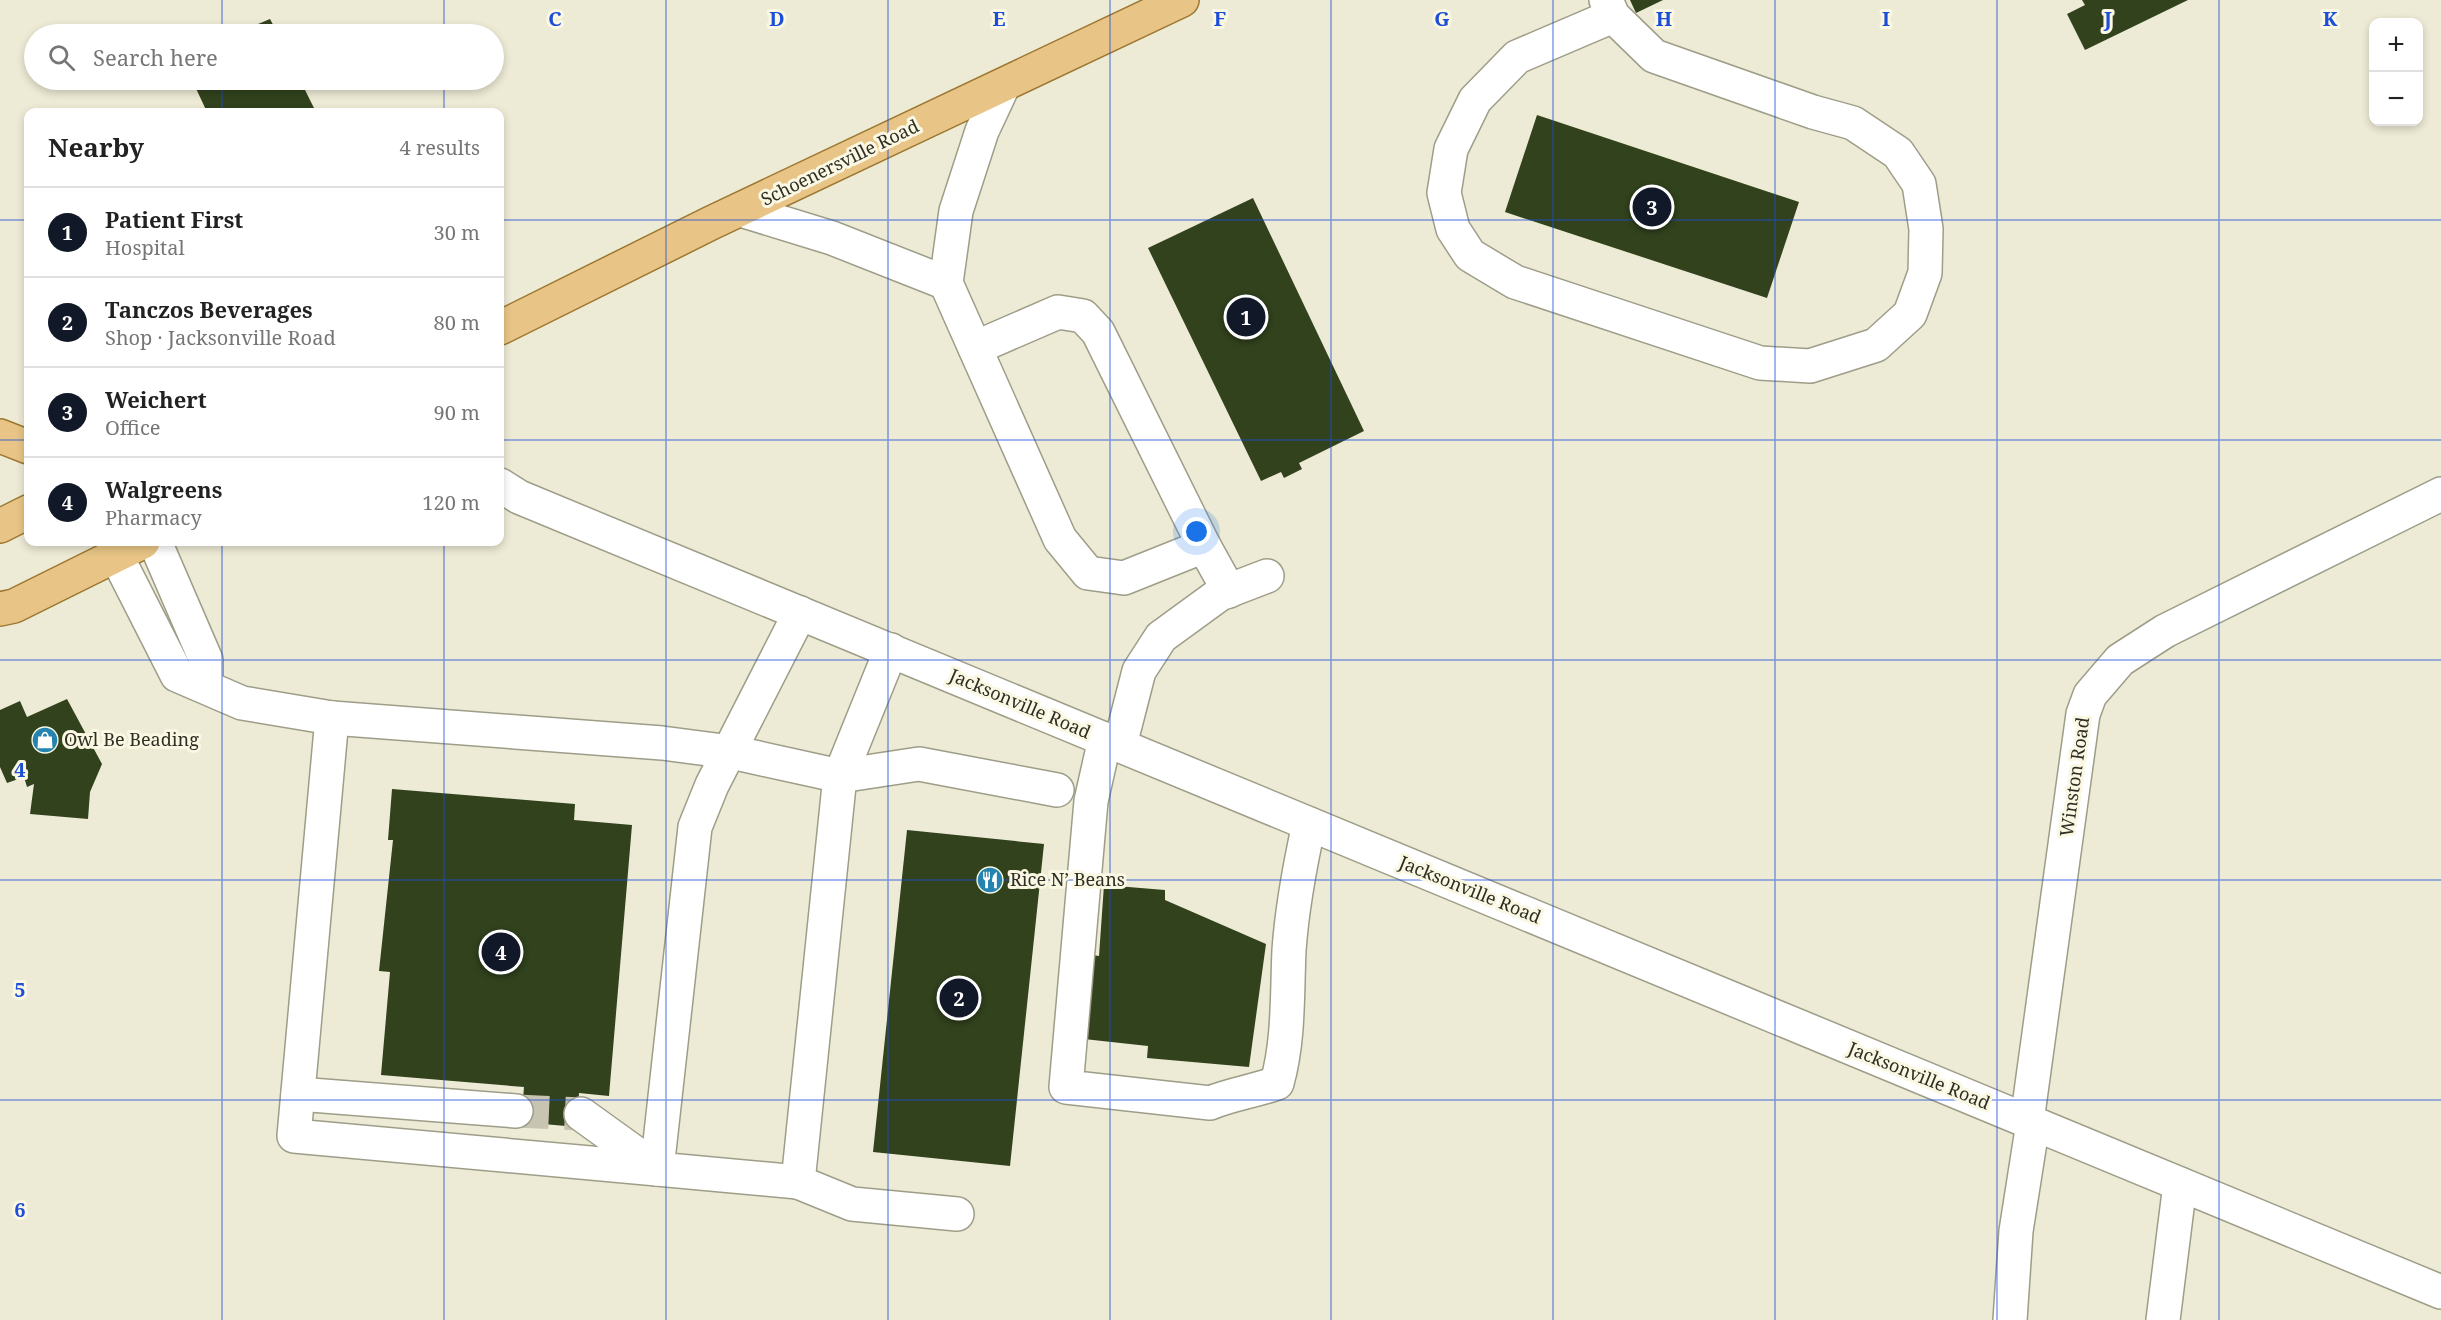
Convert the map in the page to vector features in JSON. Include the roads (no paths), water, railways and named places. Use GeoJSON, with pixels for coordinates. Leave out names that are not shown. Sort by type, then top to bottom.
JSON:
{"type":"FeatureCollection","features":[{"type":"Feature","properties":{"kind":"main road","name":"Schoenersville Road"},"geometry":{"type":"LineString","coordinates":[[504,326],[741,210],[1182,0]]}},
{"type":"Feature","properties":{"kind":"main road"},"geometry":{"type":"LineString","coordinates":[[0,436],[24,445]]}},
{"type":"Feature","properties":{"kind":"main road"},"geometry":{"type":"LineString","coordinates":[[0,526],[24,514]]}},
{"type":"Feature","properties":{"kind":"main road"},"geometry":{"type":"LineString","coordinates":[[0,609],[14,606],[129,548]]}},
{"type":"Feature","properties":{"kind":"street"},"geometry":{"type":"LineString","coordinates":[[1610,8],[1654,57],[1813,112],[1853,123],[1898,153],[1919,184],[1926,230],[1925,273],[1910,314],[1876,345],[1810,366],[1760,363],[1515,282],[1470,255],[1453,229],[1444,193],[1451,148],[1475,100],[1517,57],[1610,8]]}},
{"type":"Feature","properties":{"kind":"street"},"geometry":{"type":"LineString","coordinates":[[1003,86],[982,131],[956,211],[946,283],[1060,539],[1089,573],[1124,578],[1204,546]]}},
{"type":"Feature","properties":{"kind":"street"},"geometry":{"type":"LineString","coordinates":[[741,210],[832,238],[946,283]]}},
{"type":"Feature","properties":{"kind":"street"},"geometry":{"type":"LineString","coordinates":[[975,348],[1058,312],[1083,316],[1098,332],[1204,546],[1229,591]]}},
{"type":"Feature","properties":{"kind":"street","name":"Jacksonville Road"},"geometry":{"type":"LineString","coordinates":[[504,487],[519,496],[800,613],[2441,1292]]}},
{"type":"Feature","properties":{"kind":"street","name":"Winston Road"},"geometry":{"type":"LineString","coordinates":[[2010,1320],[2016,1231],[2083,714],[2090,695],[2120,660],[2165,631],[2441,494]]}},
{"type":"Feature","properties":{"kind":"street"},"geometry":{"type":"LineString","coordinates":[[157,546],[206,660],[206,686]]}},
{"type":"Feature","properties":{"kind":"street"},"geometry":{"type":"LineString","coordinates":[[129,548],[177,675],[242,703],[332,718],[662,743],[731,752],[840,776],[919,764],[1057,790]]}},
{"type":"Feature","properties":{"kind":"street"},"geometry":{"type":"LineString","coordinates":[[1267,576],[1220,594],[1161,637],[1139,671],[1091,801],[1066,1087],[1210,1103],[1230,1094],[1251,1093],[1277,1083],[1283,1060],[1290,948],[1297,884],[1309,824]]}},
{"type":"Feature","properties":{"kind":"street"},"geometry":{"type":"LineString","coordinates":[[657,1170],[695,827],[712,785],[731,752],[800,613]]}},
{"type":"Feature","properties":{"kind":"street"},"geometry":{"type":"LineString","coordinates":[[798,1182],[840,776],[891,650]]}},
{"type":"Feature","properties":{"kind":"street"},"geometry":{"type":"LineString","coordinates":[[332,718],[294,1136],[798,1182],[852,1204],[957,1214]]}},
{"type":"Feature","properties":{"kind":"street"},"geometry":{"type":"LineString","coordinates":[[298,1094],[516,1111]]}},
{"type":"Feature","properties":{"kind":"street"},"geometry":{"type":"LineString","coordinates":[[581,1114],[657,1170]]}},
{"type":"Feature","properties":{"kind":"street"},"geometry":{"type":"LineString","coordinates":[[2163,1320],[2180,1184]]}},
{"type":"Feature","properties":{"kind":"tunnel"},"geometry":{"type":"LineString","coordinates":[[516,1111],[581,1114]]}},
{"type":"Feature","properties":{"kind":"place","name":"Weichert"},"geometry":{"type":"Point","coordinates":[1652,207]}},
{"type":"Feature","properties":{"kind":"place","name":"Patient First"},"geometry":{"type":"Point","coordinates":[1246,317]}},
{"type":"Feature","properties":{"kind":"place","name":"Owl Be Beading"},"geometry":{"type":"Point","coordinates":[45,740]}},
{"type":"Feature","properties":{"kind":"place","name":"Rice N’ Beans"},"geometry":{"type":"Point","coordinates":[990,880]}},
{"type":"Feature","properties":{"kind":"place","name":"Walgreens"},"geometry":{"type":"Point","coordinates":[501,952]}},
{"type":"Feature","properties":{"kind":"place","name":"Tanczos Beverages"},"geometry":{"type":"Point","coordinates":[959,998]}}]}
